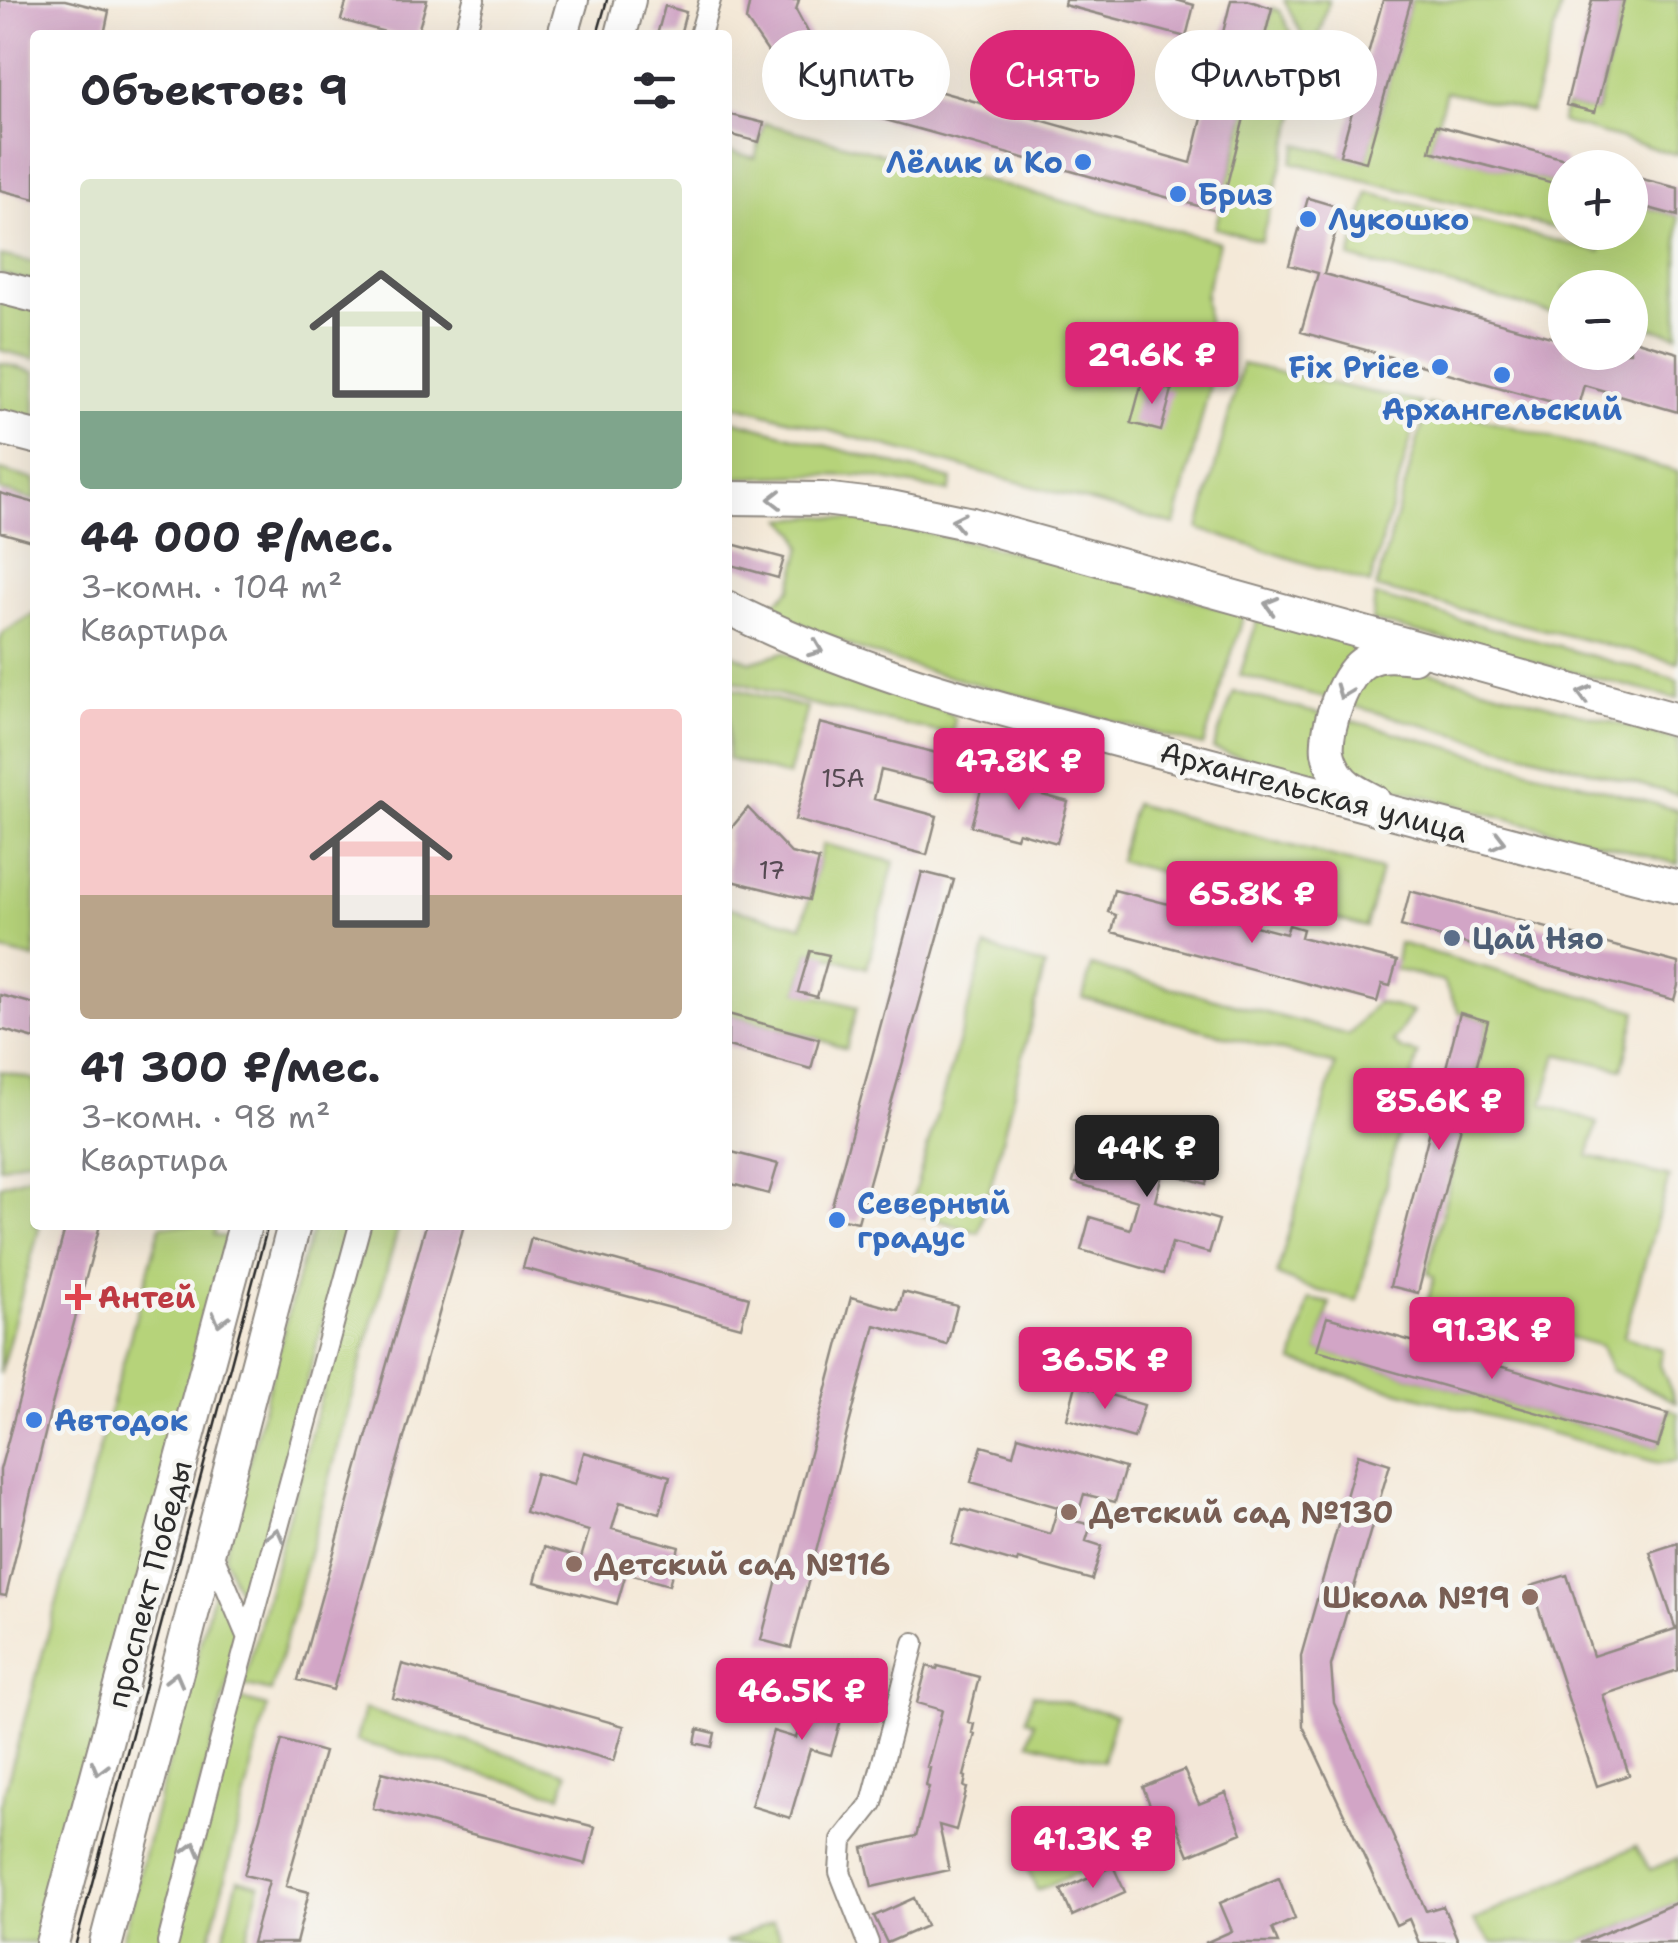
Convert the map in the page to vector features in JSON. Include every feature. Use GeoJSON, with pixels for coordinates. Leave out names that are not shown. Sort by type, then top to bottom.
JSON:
{"type":"FeatureCollection","features":[{"type":"Feature","properties":{"kind":"main road"},"geometry":{"type":"LineString","coordinates":[[565,30],[573,0]]}},
{"type":"Feature","properties":{"kind":"main road"},"geometry":{"type":"LineString","coordinates":[[621,30],[630,0]]}},
{"type":"Feature","properties":{"kind":"main road"},"geometry":{"type":"LineString","coordinates":[[0,286],[30,295]]}},
{"type":"Feature","properties":{"kind":"main road"},"geometry":{"type":"LineString","coordinates":[[0,428],[30,436]]}},
{"type":"Feature","properties":{"kind":"main road"},"geometry":{"type":"LineString","coordinates":[[732,498],[823,499],[890,506],[972,524],[1678,720]]}},
{"type":"Feature","properties":{"kind":"main road","name":"Архангельская улица"},"geometry":{"type":"LineString","coordinates":[[732,610],[854,664],[975,702],[1678,887]]}},
{"type":"Feature","properties":{"kind":"main road"},"geometry":{"type":"LineString","coordinates":[[1402,816],[1348,787],[1336,772],[1328,752],[1329,733],[1345,684],[1367,660],[1386,654],[1457,660]]}},
{"type":"Feature","properties":{"kind":"main road","name":"проспект Победы"},"geometry":{"type":"LineString","coordinates":[[52,1943],[244,1230]]}},
{"type":"Feature","properties":{"kind":"main road","name":"проспект Победы"},"geometry":{"type":"LineString","coordinates":[[106,1943],[293,1230]]}},
{"type":"Feature","properties":{"kind":"street"},"geometry":{"type":"LineString","coordinates":[[466,30],[474,0]]}},
{"type":"Feature","properties":{"kind":"street"},"geometry":{"type":"LineString","coordinates":[[701,30],[710,0]]}},
{"type":"Feature","properties":{"kind":"street"},"geometry":{"type":"LineString","coordinates":[[168,1943],[359,1230]]}},
{"type":"Feature","properties":{"kind":"street"},"geometry":{"type":"LineString","coordinates":[[210,1548],[248,1638]]}},
{"type":"Feature","properties":{"kind":"street"},"geometry":{"type":"LineString","coordinates":[[868,1943],[840,1872],[842,1840],[872,1803],[914,1642]]}},
{"type":"Feature","properties":{"kind":"green space"},"geometry":{"type":"Polygon","coordinates":[[[1284,0],[1329,0],[1320,30],[1300,30],[1284,0]]]}},
{"type":"Feature","properties":{"kind":"green space"},"geometry":{"type":"Polygon","coordinates":[[[1411,0],[1563,0],[1531,112],[1446,91],[1430,150],[1548,181],[1548,227],[1292,162],[1298,144],[1366,161],[1411,0]]]}},
{"type":"Feature","properties":{"kind":"green space"},"geometry":{"type":"Polygon","coordinates":[[[1624,0],[1678,0],[1678,155],[1561,122],[1566,105],[1596,112],[1624,0]]]}},
{"type":"Feature","properties":{"kind":"green space"},"geometry":{"type":"Polygon","coordinates":[[[1272,8],[1280,11],[1290,30],[1267,30],[1272,8]]]}},
{"type":"Feature","properties":{"kind":"green space"},"geometry":{"type":"Polygon","coordinates":[[[1244,120],[1295,120],[1261,241],[1215,228],[1244,120]]]}},
{"type":"Feature","properties":{"kind":"green space"},"geometry":{"type":"Polygon","coordinates":[[[764,123],[1219,242],[1205,296],[1208,325],[1199,362],[1214,368],[1175,525],[732,404],[732,152],[755,158],[764,123]]]}},
{"type":"Feature","properties":{"kind":"green space"},"geometry":{"type":"Polygon","coordinates":[[[1369,193],[1548,239],[1548,250],[1648,250],[1648,208],[1678,216],[1678,335],[1648,327],[1648,270],[1548,270],[1548,312],[1350,258],[1369,193]]]}},
{"type":"Feature","properties":{"kind":"green space"},"geometry":{"type":"Polygon","coordinates":[[[0,255],[30,262],[30,282],[0,274],[0,255]]]}},
{"type":"Feature","properties":{"kind":"green space"},"geometry":{"type":"Polygon","coordinates":[[[0,294],[30,302],[30,358],[0,350],[0,294]]]}},
{"type":"Feature","properties":{"kind":"green space"},"geometry":{"type":"Polygon","coordinates":[[[0,363],[30,371],[30,423],[0,415],[0,363]]]}},
{"type":"Feature","properties":{"kind":"green space"},"geometry":{"type":"Polygon","coordinates":[[[1242,364],[1421,403],[1370,584],[1199,529],[1242,364]]]}},
{"type":"Feature","properties":{"kind":"green space"},"geometry":{"type":"Polygon","coordinates":[[[1428,404],[1678,472],[1678,663],[1376,588],[1428,404]]]}},
{"type":"Feature","properties":{"kind":"green space"},"geometry":{"type":"Polygon","coordinates":[[[732,420],[952,480],[949,492],[866,476],[732,478],[732,420]]]}},
{"type":"Feature","properties":{"kind":"green space"},"geometry":{"type":"Polygon","coordinates":[[[0,470],[30,479],[30,499],[0,490],[0,470]]]}},
{"type":"Feature","properties":{"kind":"green space"},"geometry":{"type":"Polygon","coordinates":[[[822,516],[982,544],[1244,614],[1203,746],[914,667],[858,649],[763,608],[791,589],[802,547],[797,533],[784,519],[822,516]]]}},
{"type":"Feature","properties":{"kind":"green space"},"geometry":{"type":"Polygon","coordinates":[[[1375,596],[1678,680],[1678,699],[1372,621],[1375,596]]]}},
{"type":"Feature","properties":{"kind":"green space"},"geometry":{"type":"Polygon","coordinates":[[[30,616],[30,958],[0,950],[3,633],[30,616]]]}},
{"type":"Feature","properties":{"kind":"green space"},"geometry":{"type":"Polygon","coordinates":[[[1258,618],[1374,648],[1329,699],[1240,675],[1258,618]]]}},
{"type":"Feature","properties":{"kind":"green space"},"geometry":{"type":"Polygon","coordinates":[[[784,652],[849,681],[947,711],[955,719],[952,735],[811,704],[732,680],[732,654],[750,662],[784,652]]]}},
{"type":"Feature","properties":{"kind":"green space"},"geometry":{"type":"Polygon","coordinates":[[[1402,665],[1678,740],[1678,795],[1346,704],[1362,673],[1402,665]]]}},
{"type":"Feature","properties":{"kind":"green space"},"geometry":{"type":"Polygon","coordinates":[[[732,688],[807,708],[788,776],[732,760],[732,688]]]}},
{"type":"Feature","properties":{"kind":"green space"},"geometry":{"type":"Polygon","coordinates":[[[1234,692],[1324,715],[1329,782],[1213,749],[1234,692]]]}},
{"type":"Feature","properties":{"kind":"green space"},"geometry":{"type":"Polygon","coordinates":[[[1342,718],[1678,810],[1678,864],[1360,779],[1344,767],[1342,718]]]}},
{"type":"Feature","properties":{"kind":"green space"},"geometry":{"type":"Polygon","coordinates":[[[1134,804],[1381,870],[1366,927],[1119,861],[1134,804]]]}},
{"type":"Feature","properties":{"kind":"green space"},"geometry":{"type":"Polygon","coordinates":[[[823,844],[894,862],[867,968],[810,951],[798,991],[857,1007],[846,1049],[732,1015],[732,908],[802,926],[823,844]]]}},
{"type":"Feature","properties":{"kind":"green space"},"geometry":{"type":"Polygon","coordinates":[[[1399,943],[1637,1011],[1622,1069],[1557,1054],[1543,1104],[1597,1123],[1588,1156],[1669,1177],[1624,1336],[1662,1350],[1660,1365],[1676,1402],[1611,1370],[1601,1346],[1481,1312],[1474,1335],[1423,1319],[1434,1277],[1428,1273],[1488,1021],[1460,1013],[1443,982],[1395,969],[1399,943]]]}},
{"type":"Feature","properties":{"kind":"green space"},"geometry":{"type":"Polygon","coordinates":[[[986,947],[1045,966],[979,1233],[909,1211],[986,947]]]}},
{"type":"Feature","properties":{"kind":"green space"},"geometry":{"type":"Polygon","coordinates":[[[1091,966],[1349,1035],[1377,1002],[1413,1012],[1393,1042],[1402,1050],[1418,1054],[1357,1301],[1277,1275],[1335,1065],[1083,998],[1091,966]]]}},
{"type":"Feature","properties":{"kind":"green space"},"geometry":{"type":"Polygon","coordinates":[[[0,1071],[30,1079],[30,1158],[0,1167],[0,1071]]]}},
{"type":"Feature","properties":{"kind":"green space"},"geometry":{"type":"Polygon","coordinates":[[[30,1176],[30,1230],[39,1230],[0,1374],[0,1185],[30,1176]]]}},
{"type":"Feature","properties":{"kind":"green space"},"geometry":{"type":"Polygon","coordinates":[[[160,1230],[215,1230],[214,1235],[230,1238],[44,1943],[0,1943],[0,1808],[160,1230]]]}},
{"type":"Feature","properties":{"kind":"green space"},"geometry":{"type":"Polygon","coordinates":[[[312,1230],[348,1230],[246,1611],[224,1557],[312,1230]]]}},
{"type":"Feature","properties":{"kind":"green space"},"geometry":{"type":"Polygon","coordinates":[[[366,1230],[398,1230],[271,1692],[243,1685],[366,1230]]]}},
{"type":"Feature","properties":{"kind":"green space"},"geometry":{"type":"Polygon","coordinates":[[[1309,1299],[1330,1303],[1318,1350],[1658,1447],[1669,1408],[1678,1413],[1678,1461],[1659,1463],[1293,1362],[1309,1299]]]}},
{"type":"Feature","properties":{"kind":"green space"},"geometry":{"type":"Polygon","coordinates":[[[216,1582],[240,1638],[160,1943],[121,1943],[216,1582]]]}},
{"type":"Feature","properties":{"kind":"green space"},"geometry":{"type":"Polygon","coordinates":[[[1033,1694],[1115,1715],[1103,1761],[1029,1742],[1034,1722],[1026,1719],[1033,1694]]]}},
{"type":"Feature","properties":{"kind":"green space"},"geometry":{"type":"Polygon","coordinates":[[[238,1699],[267,1707],[209,1943],[174,1943],[238,1699]]]}},
{"type":"Feature","properties":{"kind":"green space"},"geometry":{"type":"Polygon","coordinates":[[[364,1709],[567,1773],[561,1795],[356,1741],[364,1709]]]}},
{"type":"Feature","properties":{"kind":"green space"},"geometry":{"type":"Polygon","coordinates":[[[1107,1831],[1117,1856],[1037,1890],[1026,1865],[1107,1831]]]}},
{"type":"Feature","properties":{"kind":"green space"},"geometry":{"type":"Polygon","coordinates":[[[1636,1846],[1650,1870],[1678,1858],[1678,1902],[1579,1943],[1493,1943],[1473,1921],[1636,1846]]]}},
{"type":"Feature","properties":{"kind":"green space"},"geometry":{"type":"Polygon","coordinates":[[[238,1879],[260,1885],[245,1943],[222,1943],[238,1879]]]}},
{"type":"Feature","properties":{"kind":"green space"},"geometry":{"type":"Polygon","coordinates":[[[773,1921],[783,1943],[725,1943],[773,1921]]]}},
{"type":"Feature","properties":{"kind":"building"},"geometry":{"type":"Polygon","coordinates":[[[0,0],[65,0],[109,11],[105,30],[30,30],[30,198],[0,190],[0,0]]]}},
{"type":"Feature","properties":{"kind":"building"},"geometry":{"type":"Polygon","coordinates":[[[347,0],[427,0],[418,30],[378,30],[341,20],[347,0]]]}},
{"type":"Feature","properties":{"kind":"building"},"geometry":{"type":"Polygon","coordinates":[[[750,0],[799,0],[796,10],[807,30],[762,30],[762,43],[746,20],[750,0]]]}},
{"type":"Feature","properties":{"kind":"building"},"geometry":{"type":"Polygon","coordinates":[[[1065,0],[1176,0],[1194,5],[1188,30],[1159,30],[1064,5],[1065,0]]]}},
{"type":"Feature","properties":{"kind":"building"},"geometry":{"type":"Polygon","coordinates":[[[1231,0],[1247,0],[1272,8],[1266,30],[1224,30],[1231,0]]]}},
{"type":"Feature","properties":{"kind":"building"},"geometry":{"type":"Polygon","coordinates":[[[1383,0],[1411,0],[1366,162],[1340,155],[1350,120],[1377,120],[1375,30],[1383,0]]]}},
{"type":"Feature","properties":{"kind":"building"},"geometry":{"type":"Polygon","coordinates":[[[1592,0],[1624,0],[1595,112],[1566,105],[1592,0]]]}},
{"type":"Feature","properties":{"kind":"building"},"geometry":{"type":"Polygon","coordinates":[[[665,6],[686,12],[681,30],[658,30],[665,6]]]}},
{"type":"Feature","properties":{"kind":"building"},"geometry":{"type":"Polygon","coordinates":[[[950,94],[970,100],[970,120],[1040,120],[1191,163],[1202,120],[1243,120],[1220,212],[885,120],[950,120],[950,94]]]}},
{"type":"Feature","properties":{"kind":"building"},"geometry":{"type":"Polygon","coordinates":[[[732,115],[764,123],[759,142],[732,135],[732,115]]]}},
{"type":"Feature","properties":{"kind":"building"},"geometry":{"type":"Polygon","coordinates":[[[1436,125],[1548,155],[1548,182],[1430,151],[1436,125]]]}},
{"type":"Feature","properties":{"kind":"building"},"geometry":{"type":"Polygon","coordinates":[[[1648,180],[1678,188],[1678,216],[1648,208],[1648,180]]]}},
{"type":"Feature","properties":{"kind":"building"},"geometry":{"type":"Polygon","coordinates":[[[1308,198],[1342,208],[1324,274],[1548,336],[1548,370],[1648,370],[1648,344],[1678,353],[1678,412],[1584,385],[1577,409],[1301,332],[1318,273],[1289,265],[1308,198]]]}},
{"type":"Feature","properties":{"kind":"building"},"geometry":{"type":"Polygon","coordinates":[[[1142,382],[1172,390],[1161,431],[1131,423],[1142,382]]]}},
{"type":"Feature","properties":{"kind":"building"},"geometry":{"type":"Polygon","coordinates":[[[0,493],[30,502],[30,541],[0,532],[0,493]]]}},
{"type":"Feature","properties":{"kind":"building"},"geometry":{"type":"Polygon","coordinates":[[[732,544],[784,558],[778,578],[732,565],[732,544]]]}},
{"type":"Feature","properties":{"kind":"building"},"geometry":{"type":"Polygon","coordinates":[[[820,723],[948,756],[941,785],[881,770],[874,799],[937,816],[927,855],[795,820],[820,723]]]}},
{"type":"Feature","properties":{"kind":"building"},"geometry":{"type":"Polygon","coordinates":[[[983,783],[1005,789],[1006,785],[1068,802],[1057,843],[1018,832],[1016,838],[971,826],[983,783]]]}},
{"type":"Feature","properties":{"kind":"building"},"geometry":{"type":"Polygon","coordinates":[[[748,808],[791,853],[819,860],[809,900],[732,881],[732,827],[748,808]]]}},
{"type":"Feature","properties":{"kind":"building"},"geometry":{"type":"Polygon","coordinates":[[[922,872],[954,880],[858,1222],[829,1216],[922,872]]]}},
{"type":"Feature","properties":{"kind":"building"},"geometry":{"type":"Polygon","coordinates":[[[1114,890],[1188,909],[1191,900],[1204,903],[1202,912],[1286,934],[1289,925],[1303,929],[1301,937],[1397,961],[1390,986],[1382,984],[1377,1002],[1112,932],[1116,915],[1108,912],[1114,890]]]}},
{"type":"Feature","properties":{"kind":"building"},"geometry":{"type":"Polygon","coordinates":[[[1410,891],[1678,963],[1674,1000],[1401,926],[1410,891]]]}},
{"type":"Feature","properties":{"kind":"building"},"geometry":{"type":"Polygon","coordinates":[[[810,951],[829,955],[817,997],[798,992],[810,951]]]}},
{"type":"Feature","properties":{"kind":"building"},"geometry":{"type":"Polygon","coordinates":[[[0,995],[30,1003],[30,1038],[0,1029],[0,995]]]}},
{"type":"Feature","properties":{"kind":"building"},"geometry":{"type":"Polygon","coordinates":[[[1460,1013],[1488,1021],[1418,1293],[1390,1286],[1460,1013]]]}},
{"type":"Feature","properties":{"kind":"building"},"geometry":{"type":"Polygon","coordinates":[[[732,1015],[819,1039],[811,1069],[732,1047],[732,1015]]]}},
{"type":"Feature","properties":{"kind":"building"},"geometry":{"type":"Polygon","coordinates":[[[1132,1128],[1216,1150],[1206,1184],[1163,1171],[1155,1201],[1219,1220],[1209,1253],[1172,1243],[1163,1274],[1081,1250],[1090,1217],[1130,1229],[1138,1201],[1073,1182],[1084,1146],[1124,1157],[1132,1128]]]}},
{"type":"Feature","properties":{"kind":"building"},"geometry":{"type":"Polygon","coordinates":[[[732,1152],[778,1164],[769,1194],[732,1184],[732,1152]]]}},
{"type":"Feature","properties":{"kind":"building"},"geometry":{"type":"Polygon","coordinates":[[[65,1230],[99,1230],[6,1596],[0,1595],[0,1470],[65,1230]]]}},
{"type":"Feature","properties":{"kind":"building"},"geometry":{"type":"Polygon","coordinates":[[[425,1230],[463,1230],[333,1690],[298,1680],[425,1230]]]}},
{"type":"Feature","properties":{"kind":"building"},"geometry":{"type":"Polygon","coordinates":[[[531,1238],[749,1297],[741,1327],[523,1268],[531,1238]]]}},
{"type":"Feature","properties":{"kind":"building"},"geometry":{"type":"Polygon","coordinates":[[[903,1292],[957,1306],[947,1345],[875,1325],[791,1648],[761,1640],[851,1297],[898,1310],[903,1292]]]}},
{"type":"Feature","properties":{"kind":"building"},"geometry":{"type":"Polygon","coordinates":[[[1327,1317],[1668,1414],[1658,1447],[1317,1350],[1327,1317]]]}},
{"type":"Feature","properties":{"kind":"building"},"geometry":{"type":"Polygon","coordinates":[[[1076,1385],[1144,1405],[1134,1438],[1067,1419],[1076,1385]]]}},
{"type":"Feature","properties":{"kind":"building"},"geometry":{"type":"Polygon","coordinates":[[[1018,1436],[1125,1468],[1115,1502],[1084,1494],[1076,1521],[1091,1525],[1086,1541],[1102,1546],[1092,1580],[952,1544],[962,1509],[1050,1534],[1058,1507],[971,1482],[982,1446],[1013,1455],[1018,1436]]]}},
{"type":"Feature","properties":{"kind":"building"},"geometry":{"type":"Polygon","coordinates":[[[584,1452],[670,1476],[660,1513],[620,1502],[612,1529],[679,1547],[669,1585],[626,1573],[617,1604],[535,1582],[544,1547],[581,1558],[589,1531],[525,1512],[536,1473],[575,1484],[584,1452]]]}},
{"type":"Feature","properties":{"kind":"building"},"geometry":{"type":"Polygon","coordinates":[[[1358,1454],[1390,1464],[1331,1666],[1334,1703],[1426,1911],[1443,1906],[1459,1943],[1419,1943],[1409,1919],[1396,1925],[1303,1726],[1301,1656],[1358,1454]]]}},
{"type":"Feature","properties":{"kind":"building"},"geometry":{"type":"Polygon","coordinates":[[[1678,1543],[1678,1627],[1675,1627],[1650,1552],[1678,1543]]]}},
{"type":"Feature","properties":{"kind":"building"},"geometry":{"type":"Polygon","coordinates":[[[1567,1575],[1593,1656],[1678,1628],[1678,1670],[1603,1695],[1629,1775],[1597,1786],[1531,1586],[1567,1575]]]}},
{"type":"Feature","properties":{"kind":"building"},"geometry":{"type":"Polygon","coordinates":[[[402,1664],[624,1726],[614,1761],[393,1698],[402,1664]]]}},
{"type":"Feature","properties":{"kind":"building"},"geometry":{"type":"Polygon","coordinates":[[[817,1666],[853,1677],[831,1755],[810,1749],[790,1818],[751,1806],[773,1731],[796,1738],[817,1666]]]}},
{"type":"Feature","properties":{"kind":"building"},"geometry":{"type":"Polygon","coordinates":[[[927,1666],[979,1677],[968,1722],[974,1724],[975,1734],[964,1776],[967,1788],[956,1830],[939,1825],[949,1870],[872,1887],[863,1848],[916,1836],[929,1787],[927,1767],[942,1710],[917,1703],[927,1666]]]}},
{"type":"Feature","properties":{"kind":"building"},"geometry":{"type":"Polygon","coordinates":[[[698,1729],[715,1733],[712,1747],[695,1743],[698,1729]]]}},
{"type":"Feature","properties":{"kind":"building"},"geometry":{"type":"Polygon","coordinates":[[[282,1740],[324,1752],[286,1886],[309,1892],[296,1943],[252,1943],[269,1881],[244,1875],[282,1740]]]}},
{"type":"Feature","properties":{"kind":"building"},"geometry":{"type":"Polygon","coordinates":[[[1184,1770],[1199,1804],[1226,1793],[1242,1833],[1189,1855],[1176,1823],[1160,1830],[1143,1787],[1184,1770]]]}},
{"type":"Feature","properties":{"kind":"building"},"geometry":{"type":"Polygon","coordinates":[[[382,1772],[595,1827],[586,1864],[373,1808],[382,1772]]]}},
{"type":"Feature","properties":{"kind":"building"},"geometry":{"type":"Polygon","coordinates":[[[1113,1866],[1125,1892],[1072,1916],[1061,1890],[1113,1866]]]}},
{"type":"Feature","properties":{"kind":"building"},"geometry":{"type":"Polygon","coordinates":[[[1279,1878],[1295,1919],[1272,1929],[1278,1943],[1205,1943],[1232,1931],[1220,1903],[1279,1878]]]}},
{"type":"Feature","properties":{"kind":"building"},"geometry":{"type":"Polygon","coordinates":[[[914,1898],[926,1926],[887,1943],[874,1916],[914,1898]]]}},
{"type":"Feature","properties":{"kind":"building"},"geometry":{"type":"Polygon","coordinates":[[[1678,1902],[1678,1943],[1580,1943],[1678,1902]]]}},
{"type":"Feature","properties":{"kind":"tram line"},"geometry":{"type":"LineString","coordinates":[[598,30],[607,0]]}},
{"type":"Feature","properties":{"kind":"tram line"},"geometry":{"type":"LineString","coordinates":[[76,1943],[267,1230]]}},
{"type":"Feature","properties":{"kind":"place","name":"Лёлик и Ко"},"geometry":{"type":"Point","coordinates":[1083,162]}},
{"type":"Feature","properties":{"kind":"place","name":"Бриз"},"geometry":{"type":"Point","coordinates":[1178,194]}},
{"type":"Feature","properties":{"kind":"place","name":"Лукошко"},"geometry":{"type":"Point","coordinates":[1308,219]}},
{"type":"Feature","properties":{"kind":"place","name":"Fix Price"},"geometry":{"type":"Point","coordinates":[1440,367]}},
{"type":"Feature","properties":{"kind":"place","name":"Архангельский"},"geometry":{"type":"Point","coordinates":[1502,375]}},
{"type":"Feature","properties":{"kind":"place","name":"Цай Няо"},"geometry":{"type":"Point","coordinates":[1452,938]}},
{"type":"Feature","properties":{"kind":"place","name":"Северный градус"},"geometry":{"type":"Point","coordinates":[837,1220]}},
{"type":"Feature","properties":{"kind":"place","name":"Антей"},"geometry":{"type":"Point","coordinates":[78,1297]}},
{"type":"Feature","properties":{"kind":"place","name":"Автодок"},"geometry":{"type":"Point","coordinates":[34,1420]}},
{"type":"Feature","properties":{"kind":"place","name":"Детский сад №130"},"geometry":{"type":"Point","coordinates":[1069,1512]}},
{"type":"Feature","properties":{"kind":"place","name":"Детский сад №116"},"geometry":{"type":"Point","coordinates":[574,1564]}},
{"type":"Feature","properties":{"kind":"place","name":"Школа №19"},"geometry":{"type":"Point","coordinates":[1530,1597]}}]}
